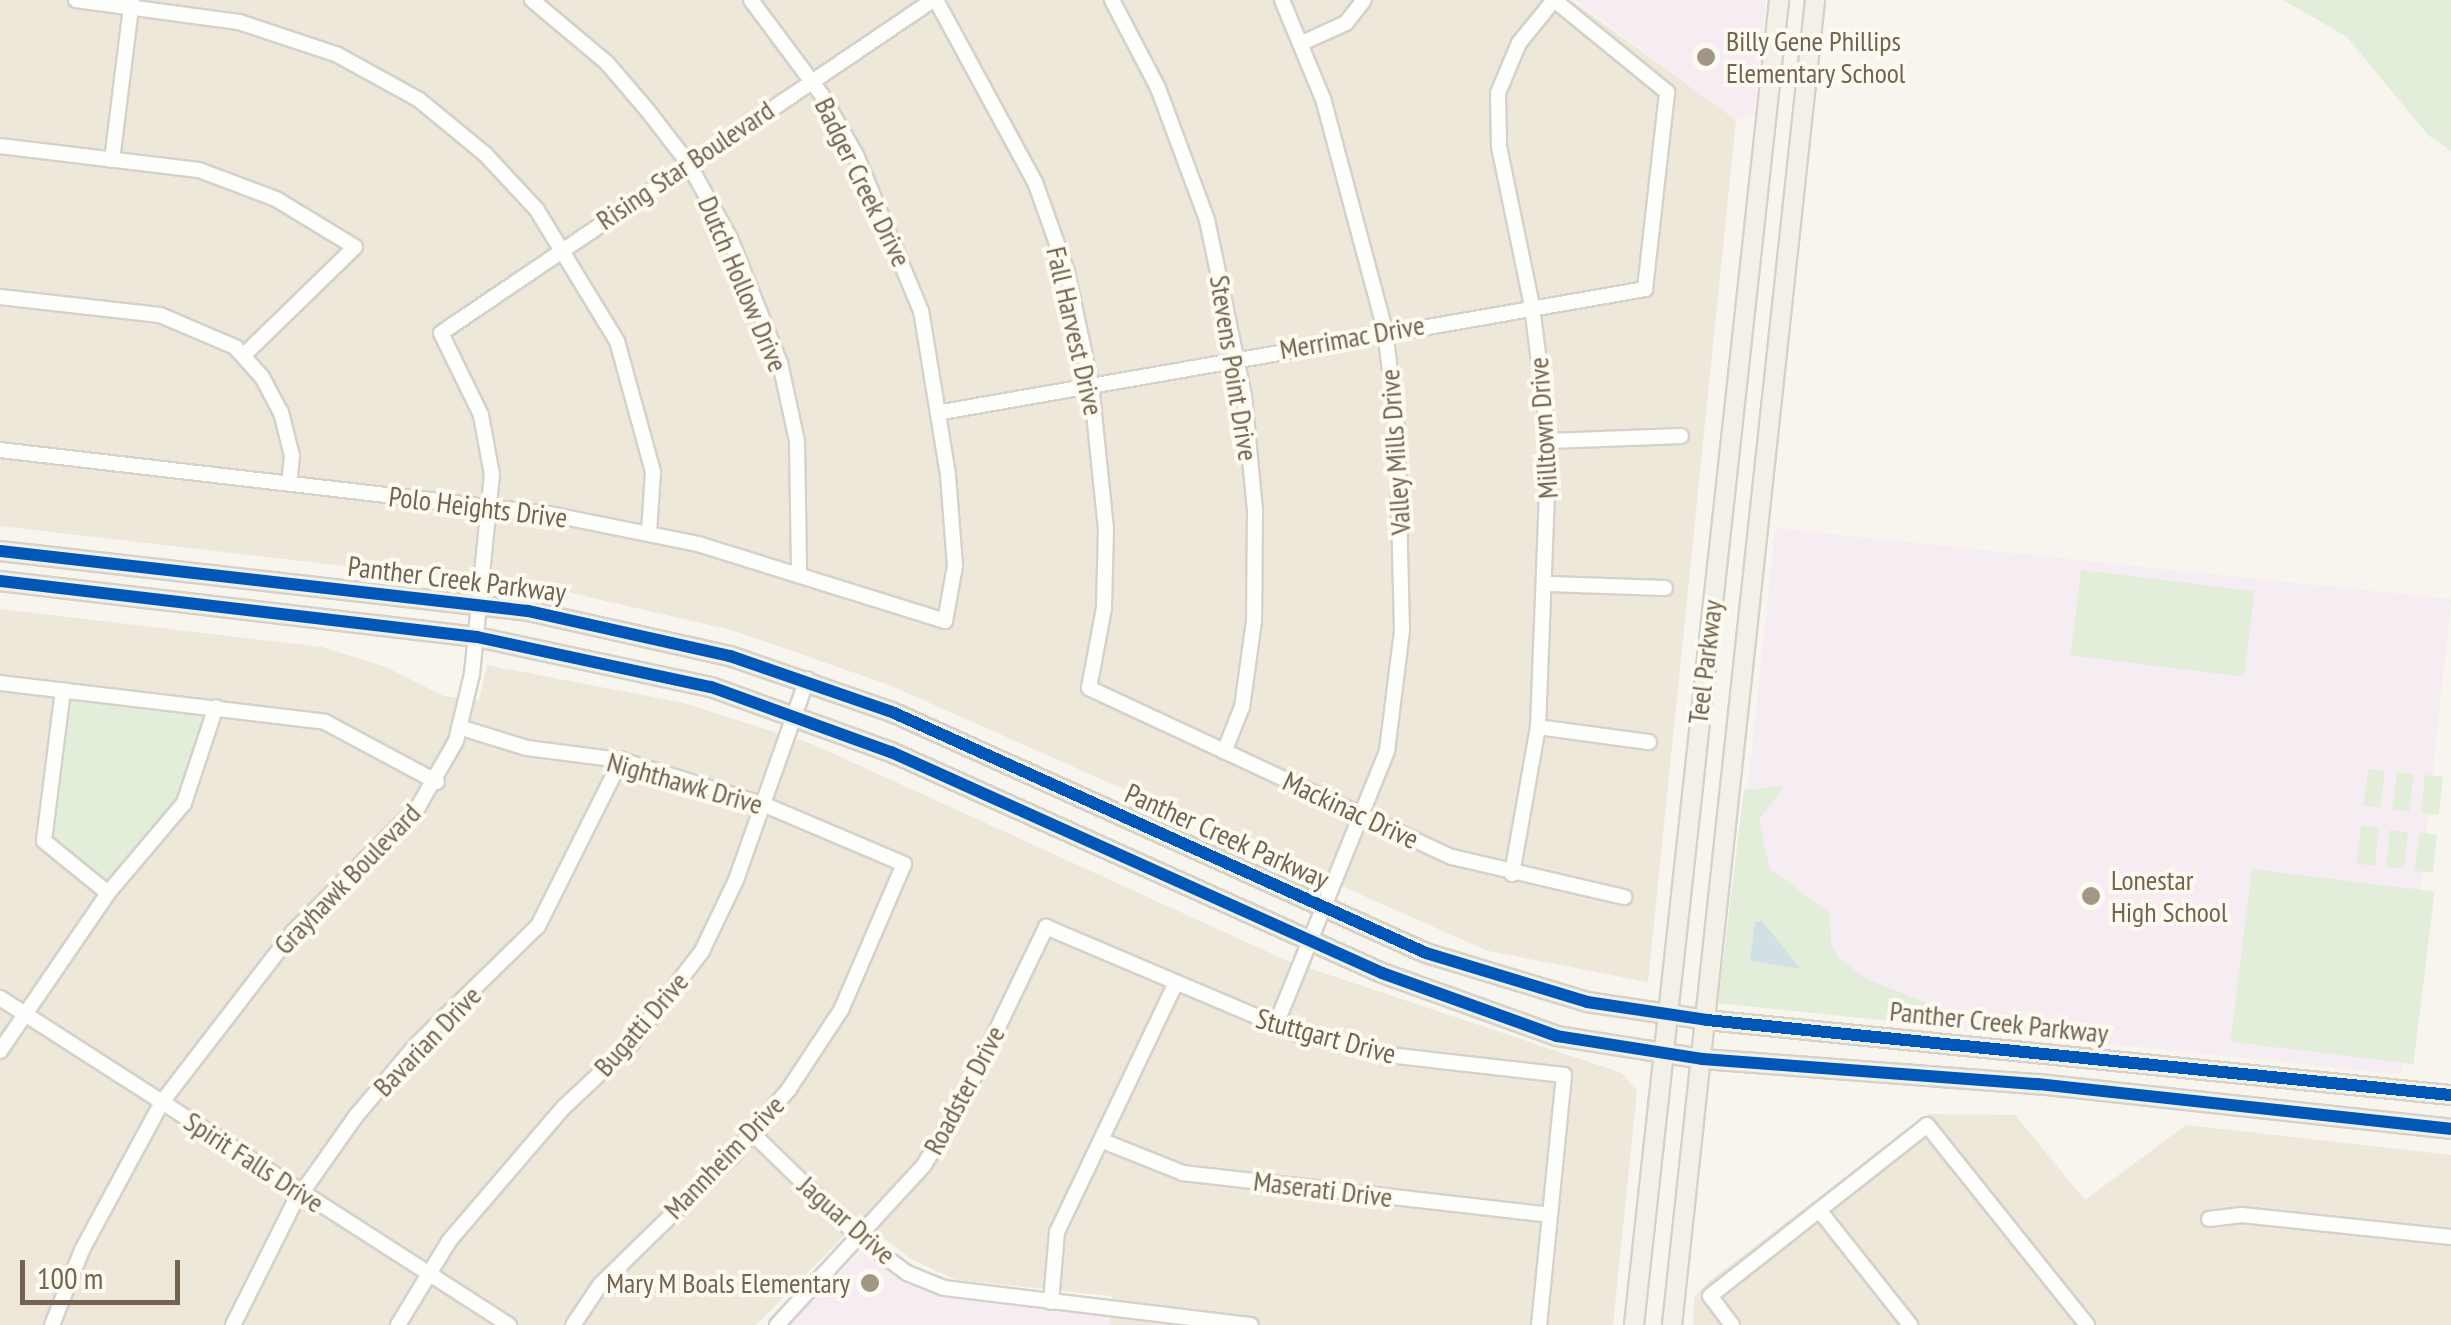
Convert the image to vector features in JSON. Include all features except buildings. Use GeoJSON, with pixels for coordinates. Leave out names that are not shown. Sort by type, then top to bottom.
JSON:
{"type":"FeatureCollection","features":[{"type":"Feature","properties":{"kind":"main road","name":"Teel Parkway"},"geometry":{"type":"LineString","coordinates":[[1634,1325],[1779,0]]}},
{"type":"Feature","properties":{"kind":"main road","name":"Teel Parkway"},"geometry":{"type":"LineString","coordinates":[[1672,1325],[1815,0]]}},
{"type":"Feature","properties":{"kind":"main road"},"geometry":{"type":"LineString","coordinates":[[1774,45],[1810,49]]}},
{"type":"Feature","properties":{"kind":"main road"},"geometry":{"type":"LineString","coordinates":[[1720,538],[1755,541]]}},
{"type":"Feature","properties":{"kind":"main road","name":"Panther Creek Parkway"},"geometry":{"type":"LineString","coordinates":[[0,551],[480,605],[612,626],[808,679],[1324,908],[1521,988],[1707,1020],[2218,1068],[2451,1095]]}},
{"type":"Feature","properties":{"kind":"main road","name":"Panther Creek Parkway"},"geometry":{"type":"LineString","coordinates":[[0,582],[476,637],[672,676],[795,713],[1310,940],[1557,1036],[1702,1060],[1939,1076],[2451,1129]]}},
{"type":"Feature","properties":{"kind":"main road"},"geometry":{"type":"LineString","coordinates":[[1692,776],[1729,782]]}},
{"type":"Feature","properties":{"kind":"main road"},"geometry":{"type":"LineString","coordinates":[[1939,1076],[1942,1041]]}},
{"type":"Feature","properties":{"kind":"main road"},"geometry":{"type":"LineString","coordinates":[[2214,1103],[2218,1068]]}},
{"type":"Feature","properties":{"kind":"street"},"geometry":{"type":"LineString","coordinates":[[76,0],[132,3],[239,22],[336,54],[418,99],[485,154],[562,246],[618,341],[653,472],[648,532]]}},
{"type":"Feature","properties":{"kind":"street","name":"Dutch Hollow Drive"},"geometry":{"type":"LineString","coordinates":[[532,0],[606,63],[688,163],[730,238],[780,363],[797,441],[799,573]]}},
{"type":"Feature","properties":{"kind":"street","name":"Badger Creek Drive"},"geometry":{"type":"LineString","coordinates":[[752,0],[812,80],[894,234],[921,311],[942,412],[955,566],[944,620]]}},
{"type":"Feature","properties":{"kind":"street","name":"Rising Star Boulevard"},"geometry":{"type":"LineString","coordinates":[[441,333],[562,246],[935,0]]}},
{"type":"Feature","properties":{"kind":"street","name":"Fall Harvest Drive"},"geometry":{"type":"LineString","coordinates":[[935,0],[1035,182],[1067,272],[1091,384],[1106,529],[1104,608],[1089,688]]}},
{"type":"Feature","properties":{"kind":"street","name":"Stevens Point Drive"},"geometry":{"type":"LineString","coordinates":[[1112,0],[1158,88],[1207,220],[1238,357],[1254,510],[1254,621],[1242,707],[1224,752]]}},
{"type":"Feature","properties":{"kind":"street","name":"Valley Mills Drive"},"geometry":{"type":"LineString","coordinates":[[1275,1027],[1364,816],[1387,751],[1402,630],[1397,428],[1385,330],[1302,43],[1282,0]]}},
{"type":"Feature","properties":{"kind":"street"},"geometry":{"type":"LineString","coordinates":[[1302,43],[1346,24],[1364,0]]}},
{"type":"Feature","properties":{"kind":"street","name":"Merrimac Drive"},"geometry":{"type":"LineString","coordinates":[[942,412],[1385,330],[1645,289],[1668,92],[1554,0]]}},
{"type":"Feature","properties":{"kind":"street","name":"Milltown Drive"},"geometry":{"type":"LineString","coordinates":[[1512,874],[1538,728],[1548,584],[1549,441],[1532,306],[1499,146],[1498,94],[1519,43],[1554,0]]}},
{"type":"Feature","properties":{"kind":"street"},"geometry":{"type":"LineString","coordinates":[[112,160],[132,3]]}},
{"type":"Feature","properties":{"kind":"street"},"geometry":{"type":"LineString","coordinates":[[0,146],[199,170],[276,199],[355,246],[244,356]]}},
{"type":"Feature","properties":{"kind":"street"},"geometry":{"type":"LineString","coordinates":[[0,297],[160,315],[206,330],[244,356],[281,412],[292,456],[289,484]]}},
{"type":"Feature","properties":{"kind":"street","name":"Grayhawk Boulevard"},"geometry":{"type":"LineString","coordinates":[[52,1325],[97,1220],[162,1102],[293,932],[437,782],[459,727],[476,637],[490,507],[481,415],[441,333]]}},
{"type":"Feature","properties":{"kind":"street"},"geometry":{"type":"LineString","coordinates":[[1549,441],[1681,436]]}},
{"type":"Feature","properties":{"kind":"street","name":"Polo Heights Drive"},"geometry":{"type":"LineString","coordinates":[[0,450],[490,507],[648,532],[799,573],[944,620]]}},
{"type":"Feature","properties":{"kind":"street"},"geometry":{"type":"LineString","coordinates":[[1548,584],[1665,588]]}},
{"type":"Feature","properties":{"kind":"street","name":"Bugatti Drive"},"geometry":{"type":"LineString","coordinates":[[398,1325],[427,1273],[564,1107],[668,1002],[702,951],[765,805],[808,679]]}},
{"type":"Feature","properties":{"kind":"street"},"geometry":{"type":"LineString","coordinates":[[0,683],[326,722],[437,782]]}},
{"type":"Feature","properties":{"kind":"street","name":"Mackinac Drive"},"geometry":{"type":"LineString","coordinates":[[1089,688],[1452,856],[1512,874],[1624,897]]}},
{"type":"Feature","properties":{"kind":"street"},"geometry":{"type":"LineString","coordinates":[[63,690],[44,841],[108,893]]}},
{"type":"Feature","properties":{"kind":"street"},"geometry":{"type":"LineString","coordinates":[[0,1050],[22,1012],[108,893],[184,803],[216,708]]}},
{"type":"Feature","properties":{"kind":"street","name":"Nighthawk Drive"},"geometry":{"type":"LineString","coordinates":[[459,727],[527,748],[621,760],[765,805],[904,864]]}},
{"type":"Feature","properties":{"kind":"street"},"geometry":{"type":"LineString","coordinates":[[1538,728],[1649,742]]}},
{"type":"Feature","properties":{"kind":"street","name":"Bavarian Drive"},"geometry":{"type":"LineString","coordinates":[[233,1325],[302,1192],[417,1044],[538,926],[621,760]]}},
{"type":"Feature","properties":{"kind":"street","name":"Mannheim Drive"},"geometry":{"type":"LineString","coordinates":[[573,1325],[600,1286],[752,1133],[841,1010],[904,864]]}},
{"type":"Feature","properties":{"kind":"street","name":"Stuttgart Drive"},"geometry":{"type":"LineString","coordinates":[[1046,927],[1275,1027],[1397,1056],[1564,1075],[1550,1215]]}},
{"type":"Feature","properties":{"kind":"street","name":"Roadster Drive"},"geometry":{"type":"LineString","coordinates":[[777,1325],[924,1165],[960,1106],[1046,927]]}},
{"type":"Feature","properties":{"kind":"street"},"geometry":{"type":"LineString","coordinates":[[1051,1302],[1057,1232],[1104,1141],[1175,986]]}},
{"type":"Feature","properties":{"kind":"street","name":"Spirit Falls Drive"},"geometry":{"type":"LineString","coordinates":[[0,998],[509,1325]]}},
{"type":"Feature","properties":{"kind":"street"},"geometry":{"type":"LineString","coordinates":[[1732,1325],[1710,1296],[1927,1125],[2087,1325]]}},
{"type":"Feature","properties":{"kind":"street","name":"Jaguar Drive"},"geometry":{"type":"LineString","coordinates":[[752,1133],[860,1238],[908,1273],[944,1288],[1184,1321],[1250,1325]]}},
{"type":"Feature","properties":{"kind":"street","name":"Maserati Drive"},"geometry":{"type":"LineString","coordinates":[[1104,1141],[1183,1174],[1550,1215]]}},
{"type":"Feature","properties":{"kind":"street"},"geometry":{"type":"LineString","coordinates":[[1819,1210],[1910,1325]]}},
{"type":"Feature","properties":{"kind":"street"},"geometry":{"type":"LineString","coordinates":[[1539,1325],[1550,1215]]}},
{"type":"Feature","properties":{"kind":"street"},"geometry":{"type":"LineString","coordinates":[[2209,1218],[2242,1215],[2451,1236]]}},
{"type":"Feature","properties":{"kind":"shaded area"},"geometry":{"type":"Polygon","coordinates":[[[0,0],[1571,0],[1736,120],[1648,982],[1488,951],[889,685],[735,631],[498,576],[396,572],[0,526],[0,0]]]}},
{"type":"Feature","properties":{"kind":"shaded area","name":"Billy Gene Phillips Elementary School"},"geometry":{"type":"Polygon","coordinates":[[[1575,0],[1766,0],[1754,115],[1736,120],[1575,0]]]}},
{"type":"Feature","properties":{"kind":"shaded area","name":"Lonestar High School"},"geometry":{"type":"Polygon","coordinates":[[[1775,528],[2451,599],[2401,1074],[1725,1003],[1775,528]]]}},
{"type":"Feature","properties":{"kind":"shaded area"},"geometry":{"type":"Polygon","coordinates":[[[0,609],[322,647],[386,667],[444,696],[479,700],[487,665],[683,703],[810,743],[1288,961],[1622,1073],[1637,1091],[1613,1325],[1110,1325],[1112,1296],[956,1280],[911,1259],[860,1220],[756,1325],[0,1325],[0,609]]]}},
{"type":"Feature","properties":{"kind":"shaded area"},"geometry":{"type":"Polygon","coordinates":[[[1762,921],[1801,969],[1750,961],[1755,922],[1762,921]]]}},
{"type":"Feature","properties":{"kind":"shaded area"},"geometry":{"type":"Polygon","coordinates":[[[1928,1114],[2015,1115],[2085,1200],[2186,1125],[2451,1155],[2451,1325],[1693,1325],[1694,1297],[1708,1282],[1928,1114]]]}},
{"type":"Feature","properties":{"kind":"shaded area","name":"Mary M Boals Elementary"},"geometry":{"type":"Polygon","coordinates":[[[862,1250],[930,1293],[1111,1317],[1110,1325],[789,1325],[862,1250]]]}},
{"type":"Feature","properties":{"kind":"green space"},"geometry":{"type":"Polygon","coordinates":[[[2283,0],[2451,0],[2451,151],[2428,135],[2347,37],[2283,0]]]}},
{"type":"Feature","properties":{"kind":"green space"},"geometry":{"type":"Polygon","coordinates":[[[2081,570],[2255,591],[2244,677],[2071,655],[2081,570]]]}},
{"type":"Feature","properties":{"kind":"green space"},"geometry":{"type":"Polygon","coordinates":[[[68,698],[203,714],[181,796],[106,884],[51,841],[68,698]]]}},
{"type":"Feature","properties":{"kind":"green space"},"geometry":{"type":"Polygon","coordinates":[[[2368,769],[2385,771],[2380,808],[2363,806],[2368,769]]]}},
{"type":"Feature","properties":{"kind":"green space"},"geometry":{"type":"Polygon","coordinates":[[[2397,772],[2414,774],[2409,812],[2392,810],[2397,772]]]}},
{"type":"Feature","properties":{"kind":"green space"},"geometry":{"type":"Polygon","coordinates":[[[2425,775],[2443,777],[2439,815],[2421,813],[2425,775]]]}},
{"type":"Feature","properties":{"kind":"green space"},"geometry":{"type":"Polygon","coordinates":[[[1784,786],[1759,820],[1770,869],[1830,913],[1831,944],[1839,958],[1867,979],[1926,1003],[1929,1025],[1718,1003],[1744,790],[1784,786]]]}},
{"type":"Feature","properties":{"kind":"green space"},"geometry":{"type":"Polygon","coordinates":[[[2361,826],[2379,828],[2375,866],[2357,864],[2361,826]]]}},
{"type":"Feature","properties":{"kind":"green space"},"geometry":{"type":"Polygon","coordinates":[[[2390,830],[2408,832],[2404,869],[2386,867],[2390,830]]]}},
{"type":"Feature","properties":{"kind":"green space"},"geometry":{"type":"Polygon","coordinates":[[[2419,833],[2437,835],[2433,873],[2415,871],[2419,833]]]}},
{"type":"Feature","properties":{"kind":"green space"},"geometry":{"type":"Polygon","coordinates":[[[2252,869],[2435,891],[2413,1064],[2231,1042],[2252,869]]]}},
{"type":"Feature","properties":{"kind":"cycle path"},"geometry":{"type":"LineString","coordinates":[[0,551],[528,611],[730,656],[892,712],[1426,953],[1587,1002],[1707,1020],[2451,1095]]}},
{"type":"Feature","properties":{"kind":"cycle path"},"geometry":{"type":"LineString","coordinates":[[0,581],[477,637],[711,687],[891,752],[1382,973],[1557,1036],[1702,1059],[2038,1084],[2451,1129]]}},
{"type":"Feature","properties":{"kind":"place","name":"Billy Gene Phillips Elementary School"},"geometry":{"type":"Point","coordinates":[1706,57]}},
{"type":"Feature","properties":{"kind":"place","name":"Lonestar High School"},"geometry":{"type":"Point","coordinates":[2091,896]}},
{"type":"Feature","properties":{"kind":"place","name":"Mary M Boals Elementary"},"geometry":{"type":"Point","coordinates":[870,1283]}}]}
